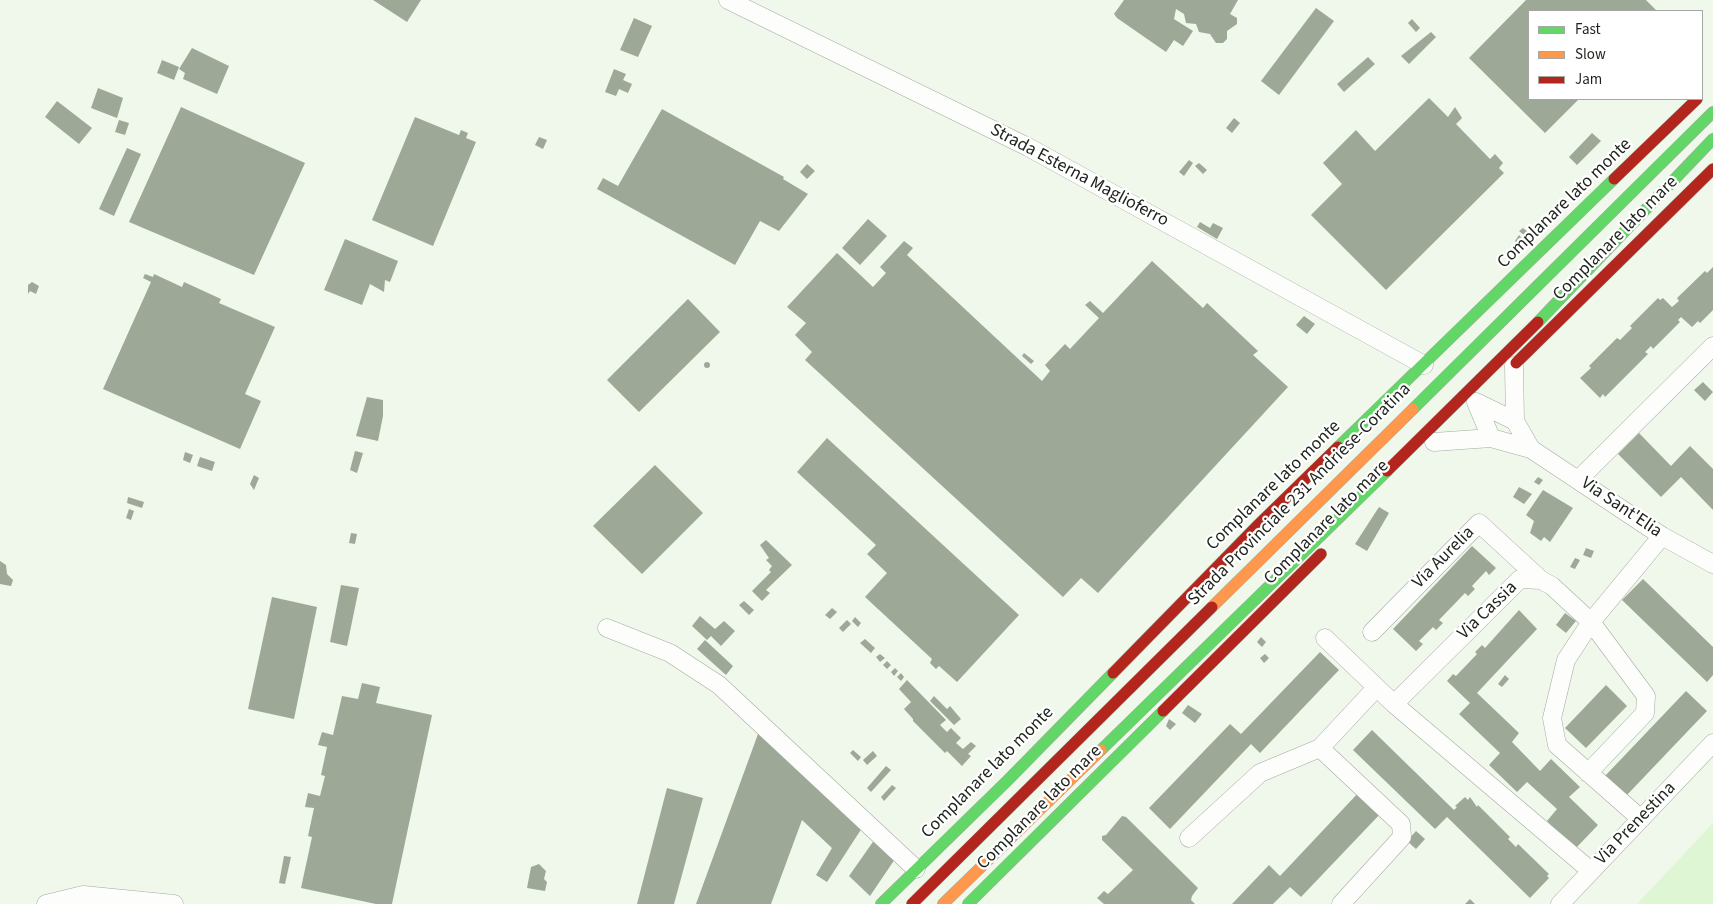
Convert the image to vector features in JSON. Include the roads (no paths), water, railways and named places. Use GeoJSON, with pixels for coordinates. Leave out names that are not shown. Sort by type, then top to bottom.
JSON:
{"type":"FeatureCollection","features":[{"type":"Feature","properties":{"kind":"main road","name":"Complanare lato monte"},"geometry":{"type":"LineString","coordinates":[[881,904],[1015,773],[1257,526],[1696,100]]}},
{"type":"Feature","properties":{"kind":"main road","name":"Strada Provinciale 231 Andriese-Coratina"},"geometry":{"type":"LineString","coordinates":[[912,904],[1713,112]]}},
{"type":"Feature","properties":{"kind":"main road"},"geometry":{"type":"LineString","coordinates":[[943,904],[1513,348],[1713,139]]}},
{"type":"Feature","properties":{"kind":"main road","name":"Complanare lato mare"},"geometry":{"type":"LineString","coordinates":[[1507,372],[1713,169]]}},
{"type":"Feature","properties":{"kind":"main road"},"geometry":{"type":"LineString","coordinates":[[1431,446],[1448,429]]}},
{"type":"Feature","properties":{"kind":"main road","name":"Complanare lato mare"},"geometry":{"type":"LineString","coordinates":[[968,904],[1332,544]]}},
{"type":"Feature","properties":{"kind":"street","name":"Strada Esterna Maglioferro"},"geometry":{"type":"LineString","coordinates":[[728,0],[1028,147],[1424,365]]}},
{"type":"Feature","properties":{"kind":"street"},"geometry":{"type":"LineString","coordinates":[[1578,480],[1713,346]]}},
{"type":"Feature","properties":{"kind":"street","name":"Via Sant'Elia"},"geometry":{"type":"LineString","coordinates":[[1507,372],[1515,421],[1531,449]]}},
{"type":"Feature","properties":{"kind":"street"},"geometry":{"type":"LineString","coordinates":[[1491,438],[1476,402],[1515,421]]}},
{"type":"Feature","properties":{"kind":"street","name":"Via Sant'Elia"},"geometry":{"type":"LineString","coordinates":[[1431,446],[1491,438],[1531,449],[1662,536],[1713,564]]}},
{"type":"Feature","properties":{"kind":"street","name":"Via Aurelia"},"geometry":{"type":"LineString","coordinates":[[1372,632],[1479,523],[1541,580]]}},
{"type":"Feature","properties":{"kind":"street"},"geometry":{"type":"LineString","coordinates":[[1641,819],[1557,745],[1552,718],[1566,660],[1591,622],[1662,536]]}},
{"type":"Feature","properties":{"kind":"street","name":"Via Cassia"},"geometry":{"type":"LineString","coordinates":[[1394,704],[1520,579],[1541,580],[1552,586],[1591,622],[1646,696],[1645,713],[1588,773]]}},
{"type":"Feature","properties":{"kind":"street"},"geometry":{"type":"LineString","coordinates":[[607,628],[670,653],[719,685],[916,869]]}},
{"type":"Feature","properties":{"kind":"street"},"geometry":{"type":"LineString","coordinates":[[1325,638],[1394,704],[1591,871]]}},
{"type":"Feature","properties":{"kind":"street"},"geometry":{"type":"LineString","coordinates":[[1188,838],[1260,773],[1320,748],[1376,688]]}},
{"type":"Feature","properties":{"kind":"street","name":"Via Prenestina"},"geometry":{"type":"LineString","coordinates":[[1560,904],[1713,743]]}},
{"type":"Feature","properties":{"kind":"street"},"geometry":{"type":"LineString","coordinates":[[1320,748],[1401,824],[1402,837],[1341,904]]}},
{"type":"Feature","properties":{"kind":"street"},"geometry":{"type":"LineString","coordinates":[[46,904],[83,895],[174,904]]}}]}
